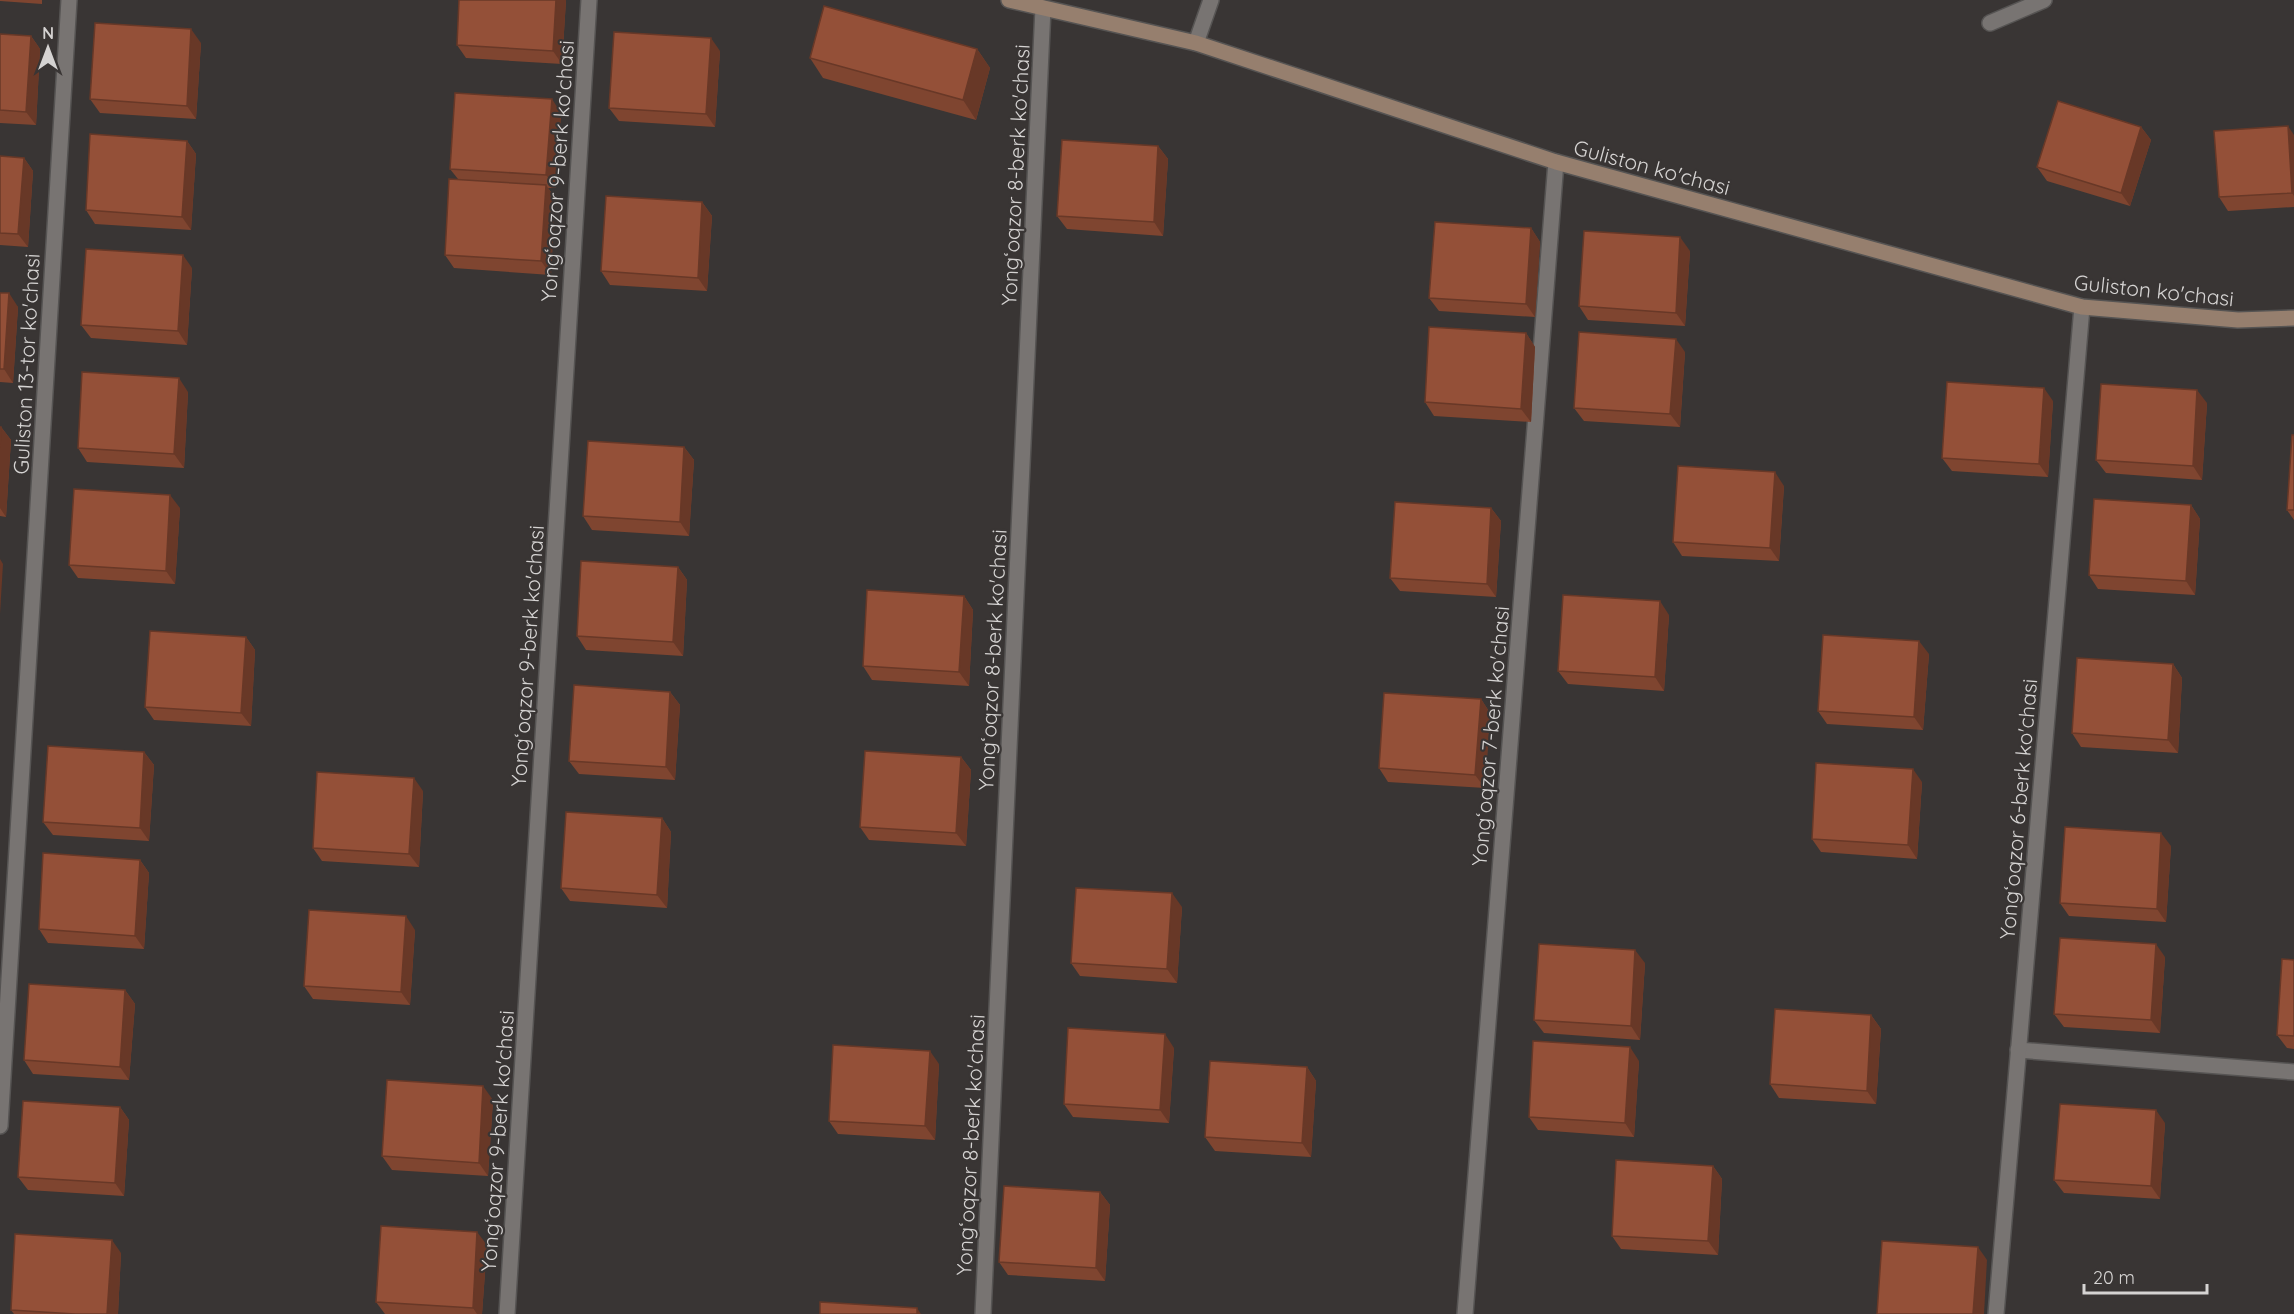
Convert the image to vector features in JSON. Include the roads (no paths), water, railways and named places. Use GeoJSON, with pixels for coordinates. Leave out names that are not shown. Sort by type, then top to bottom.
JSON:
{"type":"FeatureCollection","features":[{"type":"Feature","properties":{"kind":"main road","name":"Guliston ko'chasi"},"geometry":{"type":"LineString","coordinates":[[1009,0],[1196,43],[1556,162],[2082,307],[2238,320],[2294,318]]}},
{"type":"Feature","properties":{"kind":"street","name":"Guliston 13-tor ko'chasi"},"geometry":{"type":"LineString","coordinates":[[0,1126],[69,0]]}},
{"type":"Feature","properties":{"kind":"street","name":"Yong‘oqzor 9-berk ko'chasi"},"geometry":{"type":"LineString","coordinates":[[507,1314],[589,0]]}},
{"type":"Feature","properties":{"kind":"street"},"geometry":{"type":"LineString","coordinates":[[1196,43],[1211,0]]}},
{"type":"Feature","properties":{"kind":"street"},"geometry":{"type":"LineString","coordinates":[[1990,23],[2044,0]]}},
{"type":"Feature","properties":{"kind":"street","name":"Yong‘oqzor 8-berk ko'chasi"},"geometry":{"type":"LineString","coordinates":[[983,1314],[1044,8]]}},
{"type":"Feature","properties":{"kind":"street","name":"Yong‘oqzor 7-berk ko'chasi"},"geometry":{"type":"LineString","coordinates":[[1465,1314],[1556,162]]}},
{"type":"Feature","properties":{"kind":"street","name":"Yong‘oqzor 6-berk ko'chasi"},"geometry":{"type":"LineString","coordinates":[[1996,1314],[2082,307]]}},
{"type":"Feature","properties":{"kind":"street"},"geometry":{"type":"LineString","coordinates":[[2018,1050],[2294,1072]]}}]}
